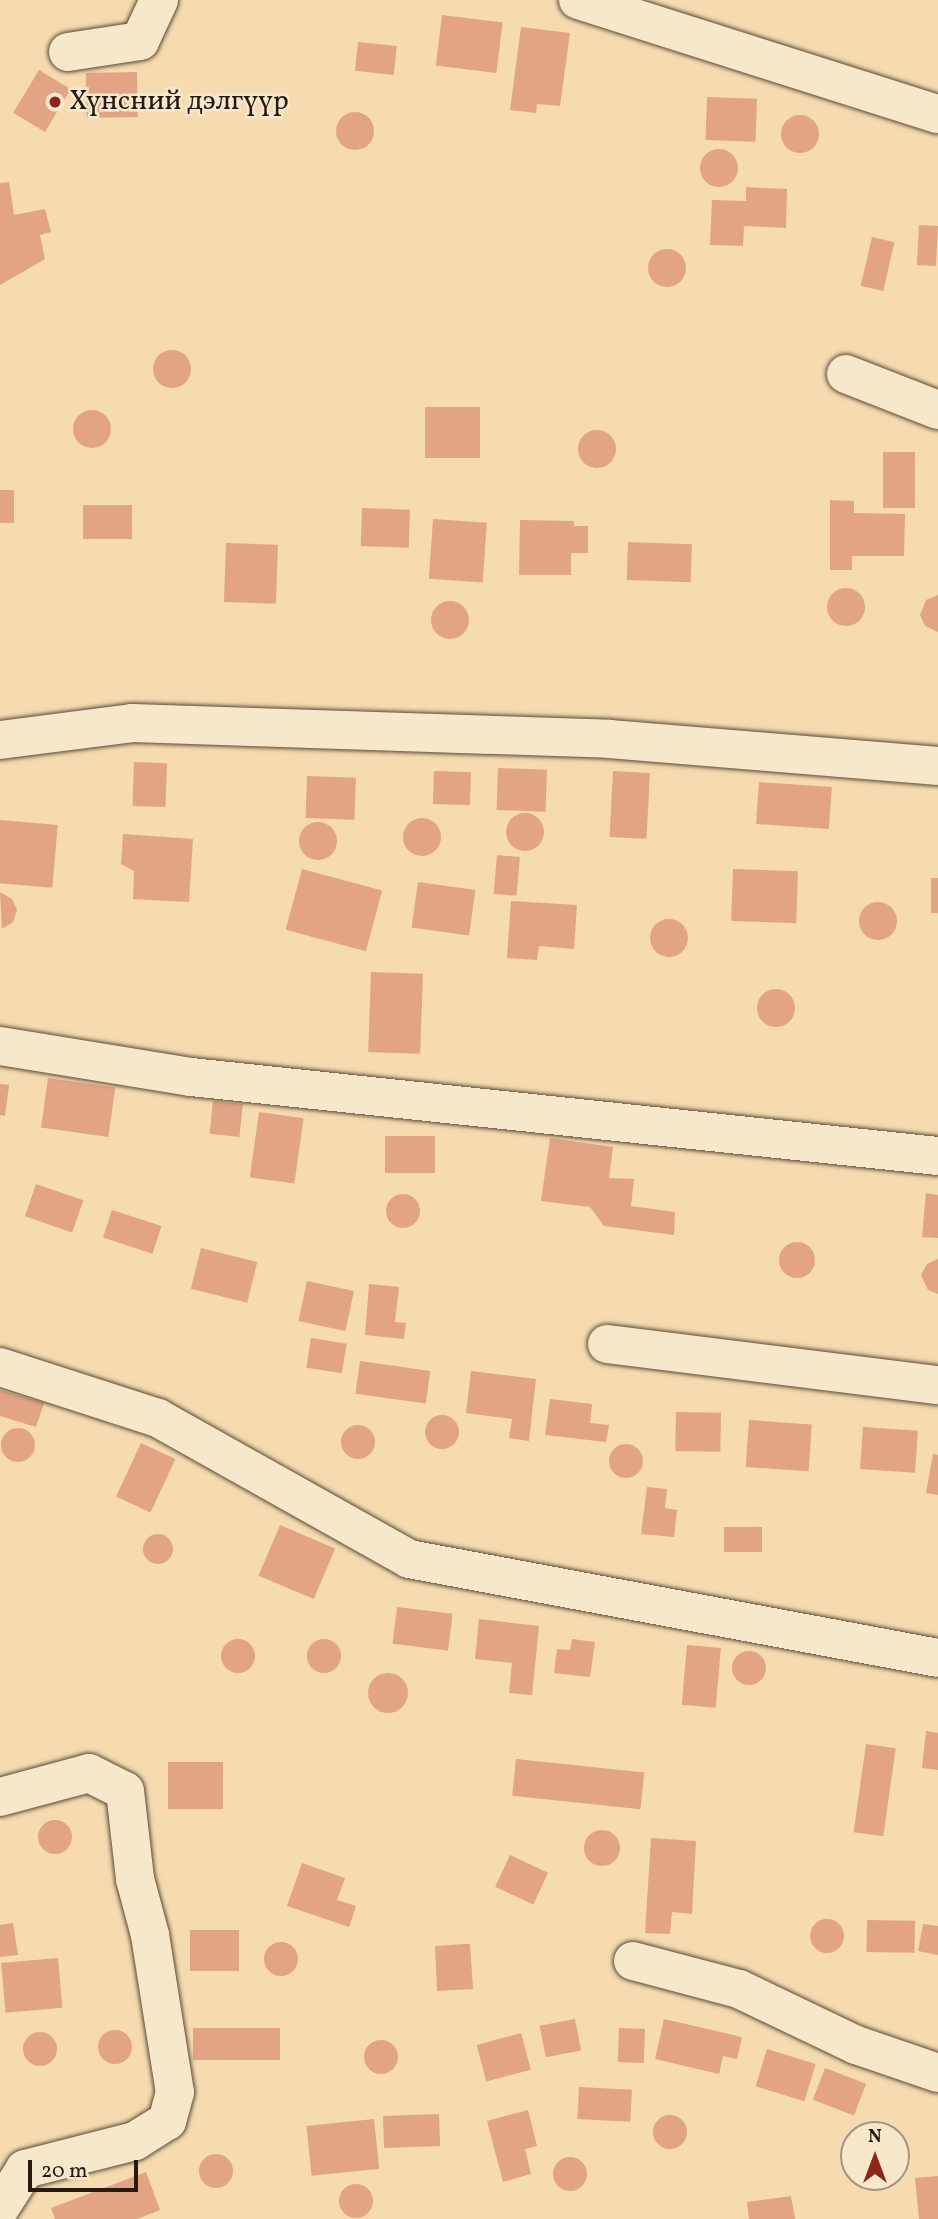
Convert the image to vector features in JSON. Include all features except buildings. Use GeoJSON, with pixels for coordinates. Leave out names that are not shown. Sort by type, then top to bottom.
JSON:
{"type":"FeatureCollection","features":[{"type":"Feature","properties":{"kind":"street"},"geometry":{"type":"LineString","coordinates":[[68,52],[140,41],[159,0]]}},
{"type":"Feature","properties":{"kind":"street"},"geometry":{"type":"LineString","coordinates":[[578,0],[938,114]]}},
{"type":"Feature","properties":{"kind":"street"},"geometry":{"type":"LineString","coordinates":[[846,374],[938,410]]}},
{"type":"Feature","properties":{"kind":"street"},"geometry":{"type":"LineString","coordinates":[[0,740],[132,723],[610,739],[938,766]]}},
{"type":"Feature","properties":{"kind":"street"},"geometry":{"type":"LineString","coordinates":[[0,1046],[191,1076],[938,1156]]}},
{"type":"Feature","properties":{"kind":"street"},"geometry":{"type":"LineString","coordinates":[[607,1345],[938,1385]]}},
{"type":"Feature","properties":{"kind":"street"},"geometry":{"type":"LineString","coordinates":[[0,1367],[158,1418],[409,1559],[938,1658]]}},
{"type":"Feature","properties":{"kind":"street"},"geometry":{"type":"LineString","coordinates":[[0,1797],[89,1773],[125,1791],[135,1879],[150,1935],[175,2092],[166,2121],[135,2141],[25,2169],[0,2208]]}},
{"type":"Feature","properties":{"kind":"street"},"geometry":{"type":"LineString","coordinates":[[634,1961],[740,1989],[856,2045],[938,2073]]}},
{"type":"Feature","properties":{"kind":"place","name":"Хүнсний дэлгүүр"},"geometry":{"type":"Point","coordinates":[55,102]}}]}
